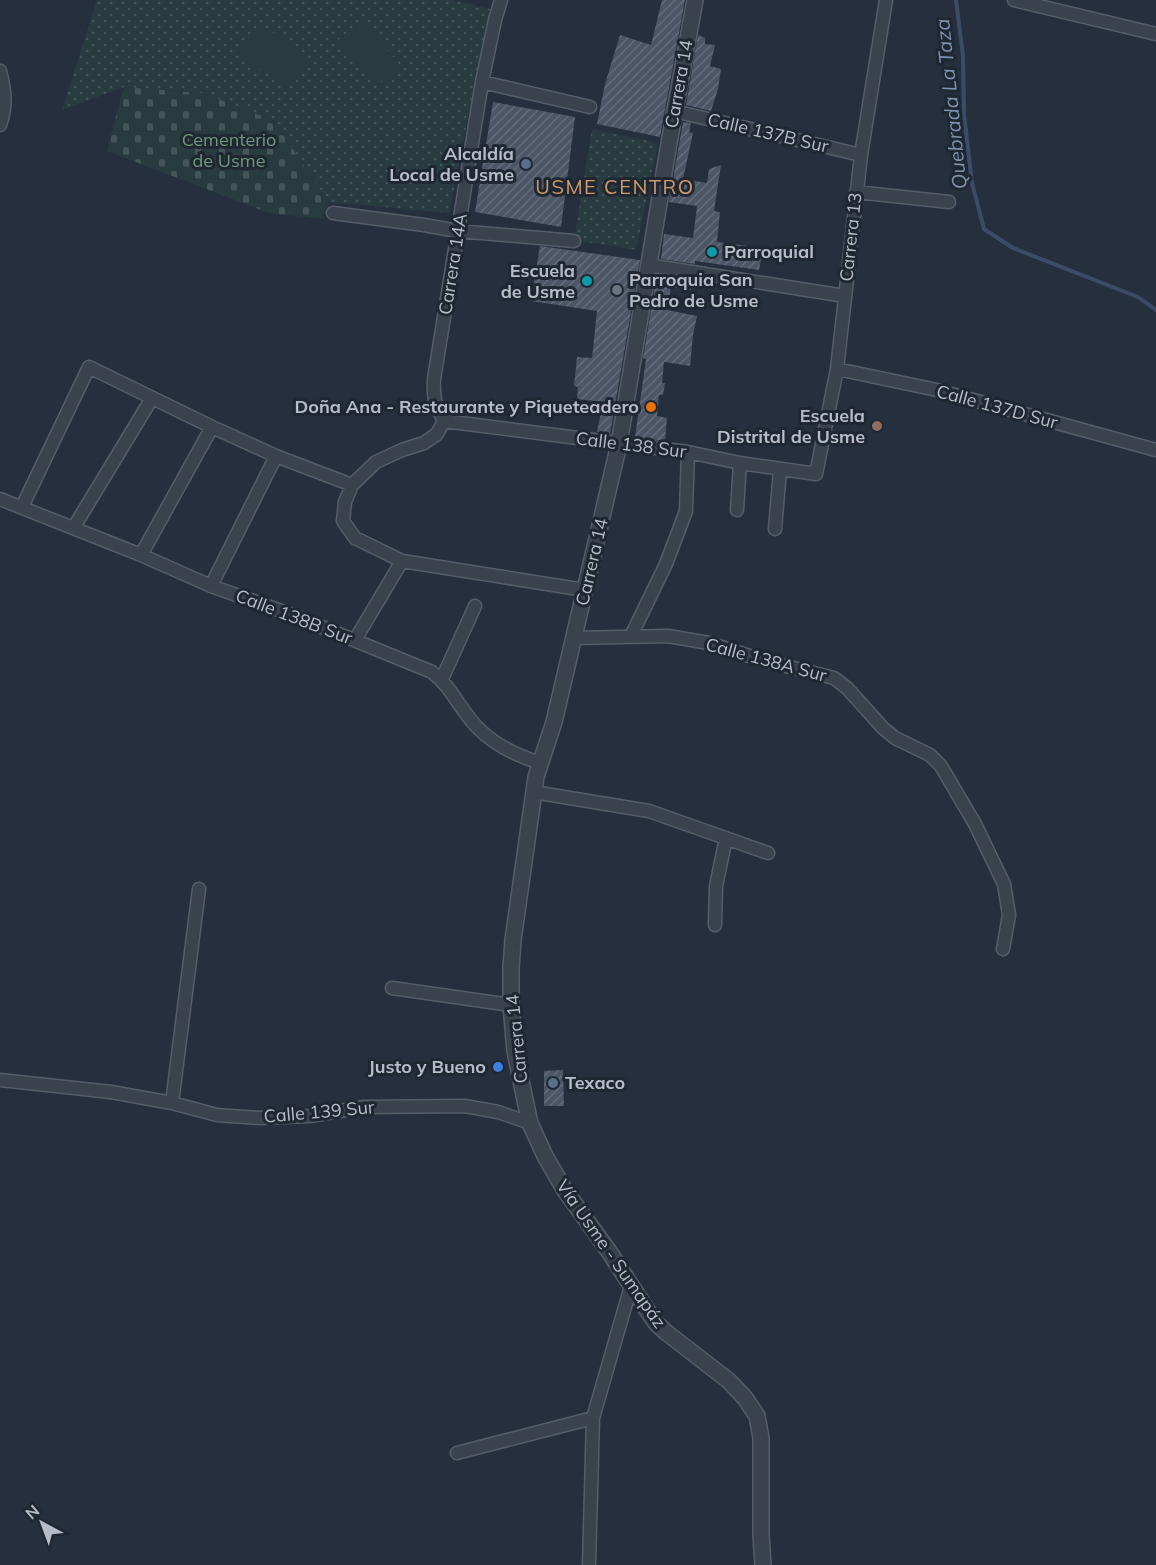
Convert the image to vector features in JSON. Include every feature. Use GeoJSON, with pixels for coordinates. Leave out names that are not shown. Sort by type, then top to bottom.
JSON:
{"type":"FeatureCollection","features":[{"type":"Feature","properties":{"kind":"street","name":"Carrera 14A"},"geometry":{"type":"LineString","coordinates":[[444,421],[433,396],[434,379],[482,82],[501,0]]}},
{"type":"Feature","properties":{"kind":"street","name":"Carrera 14"},"geometry":{"type":"LineString","coordinates":[[530,1123],[515,1051],[511,968],[533,792],[554,722],[619,444],[695,0]]}},
{"type":"Feature","properties":{"kind":"street","name":"Carrera 13"},"geometry":{"type":"LineString","coordinates":[[816,474],[837,369],[856,192],[886,0]]}},
{"type":"Feature","properties":{"kind":"street"},"geometry":{"type":"LineString","coordinates":[[1014,0],[1156,34]]}},
{"type":"Feature","properties":{"kind":"street"},"geometry":{"type":"LineString","coordinates":[[0,71],[5,112],[0,125]]}},
{"type":"Feature","properties":{"kind":"street"},"geometry":{"type":"LineString","coordinates":[[482,82],[590,107]]}},
{"type":"Feature","properties":{"kind":"street","name":"Calle 137B Sur"},"geometry":{"type":"LineString","coordinates":[[675,111],[861,155]]}},
{"type":"Feature","properties":{"kind":"street"},"geometry":{"type":"LineString","coordinates":[[856,192],[949,202]]}},
{"type":"Feature","properties":{"kind":"street"},"geometry":{"type":"LineString","coordinates":[[333,213],[458,231],[574,241]]}},
{"type":"Feature","properties":{"kind":"street"},"geometry":{"type":"LineString","coordinates":[[648,265],[845,296]]}},
{"type":"Feature","properties":{"kind":"street"},"geometry":{"type":"LineString","coordinates":[[22,507],[89,367],[276,456],[352,485]]}},
{"type":"Feature","properties":{"kind":"street","name":"Calle 137D Sur"},"geometry":{"type":"LineString","coordinates":[[837,369],[937,390],[1156,450]]}},
{"type":"Feature","properties":{"kind":"street"},"geometry":{"type":"LineString","coordinates":[[74,527],[152,398]]}},
{"type":"Feature","properties":{"kind":"street"},"geometry":{"type":"LineString","coordinates":[[444,421],[437,434],[424,443],[376,462],[352,485],[345,501],[343,521],[355,538],[402,561],[585,590]]}},
{"type":"Feature","properties":{"kind":"street","name":"Calle 138 Sur"},"geometry":{"type":"LineString","coordinates":[[444,421],[688,452],[780,470],[816,474]]}},
{"type":"Feature","properties":{"kind":"street"},"geometry":{"type":"LineString","coordinates":[[141,555],[212,427]]}},
{"type":"Feature","properties":{"kind":"street"},"geometry":{"type":"LineString","coordinates":[[631,636],[666,564],[686,511],[688,452]]}},
{"type":"Feature","properties":{"kind":"street"},"geometry":{"type":"LineString","coordinates":[[211,586],[276,456]]}},
{"type":"Feature","properties":{"kind":"street"},"geometry":{"type":"LineString","coordinates":[[737,510],[740,463]]}},
{"type":"Feature","properties":{"kind":"street"},"geometry":{"type":"LineString","coordinates":[[775,529],[780,470]]}},
{"type":"Feature","properties":{"kind":"street","name":"Calle 138B Sur"},"geometry":{"type":"LineString","coordinates":[[0,499],[74,527],[211,586],[355,640],[432,672],[442,679],[479,729],[498,744],[523,758],[540,763]]}},
{"type":"Feature","properties":{"kind":"street"},"geometry":{"type":"LineString","coordinates":[[355,640],[402,561]]}},
{"type":"Feature","properties":{"kind":"street"},"geometry":{"type":"LineString","coordinates":[[442,679],[475,606]]}},
{"type":"Feature","properties":{"kind":"street","name":"Calle 138A Sur"},"geometry":{"type":"LineString","coordinates":[[574,638],[668,636],[709,643],[762,660],[834,678],[847,688],[895,738],[930,755],[941,766],[975,824],[1004,884],[1010,915],[1003,949]]}},
{"type":"Feature","properties":{"kind":"street"},"geometry":{"type":"LineString","coordinates":[[533,792],[649,811],[768,853]]}},
{"type":"Feature","properties":{"kind":"street"},"geometry":{"type":"LineString","coordinates":[[715,925],[716,886],[726,838]]}},
{"type":"Feature","properties":{"kind":"street"},"geometry":{"type":"LineString","coordinates":[[172,1103],[199,889]]}},
{"type":"Feature","properties":{"kind":"street"},"geometry":{"type":"LineString","coordinates":[[392,988],[511,1005]]}},
{"type":"Feature","properties":{"kind":"street","name":"Calle 139 Sur"},"geometry":{"type":"LineString","coordinates":[[0,1080],[111,1092],[172,1103],[216,1115],[260,1118],[310,1116],[364,1107],[465,1106],[498,1112],[530,1123]]}},
{"type":"Feature","properties":{"kind":"street","name":"Vía Usme - Sumapáz"},"geometry":{"type":"LineString","coordinates":[[530,1123],[564,1189],[656,1323],[729,1381],[746,1398],[757,1416],[761,1438],[763,1565]]}},
{"type":"Feature","properties":{"kind":"street"},"geometry":{"type":"LineString","coordinates":[[589,1565],[593,1418],[631,1286]]}},
{"type":"Feature","properties":{"kind":"street"},"geometry":{"type":"LineString","coordinates":[[457,1453],[593,1418]]}},
{"type":"Feature","properties":{"kind":"green space"},"geometry":{"type":"Polygon","coordinates":[[[97,0],[453,0],[490,9],[449,213],[329,202],[273,120],[203,93],[124,87],[62,110],[97,0]]]}},
{"type":"Feature","properties":{"kind":"green space"},"geometry":{"type":"Polygon","coordinates":[[[361,20],[400,65],[377,85],[338,40],[361,20]]]}},
{"type":"Feature","properties":{"kind":"green space"},"geometry":{"type":"Polygon","coordinates":[[[259,23],[309,57],[288,88],[238,54],[259,23]]]}},
{"type":"Feature","properties":{"kind":"green space","name":"Cementerio de Usme"},"geometry":{"type":"Polygon","coordinates":[[[124,87],[203,93],[273,120],[329,202],[322,219],[269,213],[107,151],[124,87]]]}},
{"type":"Feature","properties":{"kind":"green space"},"geometry":{"type":"Polygon","coordinates":[[[592,129],[658,143],[636,250],[574,240],[592,129]]]}},
{"type":"Feature","properties":{"kind":"building"},"geometry":{"type":"Polygon","coordinates":[[[662,0],[685,0],[660,137],[597,124],[605,84],[620,35],[651,45],[662,0]]]}},
{"type":"Feature","properties":{"kind":"building"},"geometry":{"type":"Polygon","coordinates":[[[698,35],[705,38],[705,44],[715,45],[710,66],[721,69],[711,111],[686,105],[698,35]]]}},
{"type":"Feature","properties":{"kind":"building","name":"Alcaldía Local de Usme"},"geometry":{"type":"Polygon","coordinates":[[[493,102],[575,117],[561,227],[475,212],[493,102]]]}},
{"type":"Feature","properties":{"kind":"building"},"geometry":{"type":"Polygon","coordinates":[[[683,122],[691,123],[689,132],[693,133],[683,179],[707,183],[709,169],[721,165],[714,211],[720,212],[717,242],[763,248],[759,270],[695,261],[695,264],[661,259],[664,234],[693,238],[697,206],[669,202],[683,122]]]}},
{"type":"Feature","properties":{"kind":"building"},"geometry":{"type":"Polygon","coordinates":[[[540,246],[640,260],[610,434],[597,432],[603,402],[577,399],[578,387],[574,386],[577,357],[592,358],[597,311],[531,301],[540,246]]]}},
{"type":"Feature","properties":{"kind":"building"},"geometry":{"type":"Polygon","coordinates":[[[657,275],[693,280],[691,290],[671,287],[667,310],[697,316],[690,366],[664,362],[662,383],[665,383],[663,395],[659,395],[657,416],[667,418],[665,441],[635,437],[646,359],[643,358],[657,275]]]}},
{"type":"Feature","properties":{"kind":"building","name":"Texaco"},"geometry":{"type":"Polygon","coordinates":[[[563,1070],[564,1106],[544,1106],[544,1071],[563,1070]]]}},
{"type":"Feature","properties":{"kind":"waterway","name":"Quebrada La Taza"},"geometry":{"type":"LineString","coordinates":[[956,0],[963,56],[964,115],[972,183],[984,229],[1013,248],[1138,297],[1156,310]]}},
{"type":"Feature","properties":{"kind":"place","name":"Alcaldía Local de Usme"},"geometry":{"type":"Point","coordinates":[526,164]}},
{"type":"Feature","properties":{"kind":"place","name":"Parroquial"},"geometry":{"type":"Point","coordinates":[712,252]}},
{"type":"Feature","properties":{"kind":"place","name":"Escuela de Usme"},"geometry":{"type":"Point","coordinates":[587,281]}},
{"type":"Feature","properties":{"kind":"place","name":"Parroquia San Pedro de Usme"},"geometry":{"type":"Point","coordinates":[617,290]}},
{"type":"Feature","properties":{"kind":"place","name":"Doña Ana - Restaurante y Piqueteadero"},"geometry":{"type":"Point","coordinates":[651,407]}},
{"type":"Feature","properties":{"kind":"place","name":"Escuela Distrital de Usme"},"geometry":{"type":"Point","coordinates":[877,426]}},
{"type":"Feature","properties":{"kind":"place","name":"Justo y Bueno"},"geometry":{"type":"Point","coordinates":[498,1067]}},
{"type":"Feature","properties":{"kind":"place","name":"Texaco"},"geometry":{"type":"Point","coordinates":[553,1083]}},
{"type":"Feature","properties":{"kind":"district","name":"USME CENTRO"},"geometry":{"type":"Point","coordinates":[615,187]}}]}
